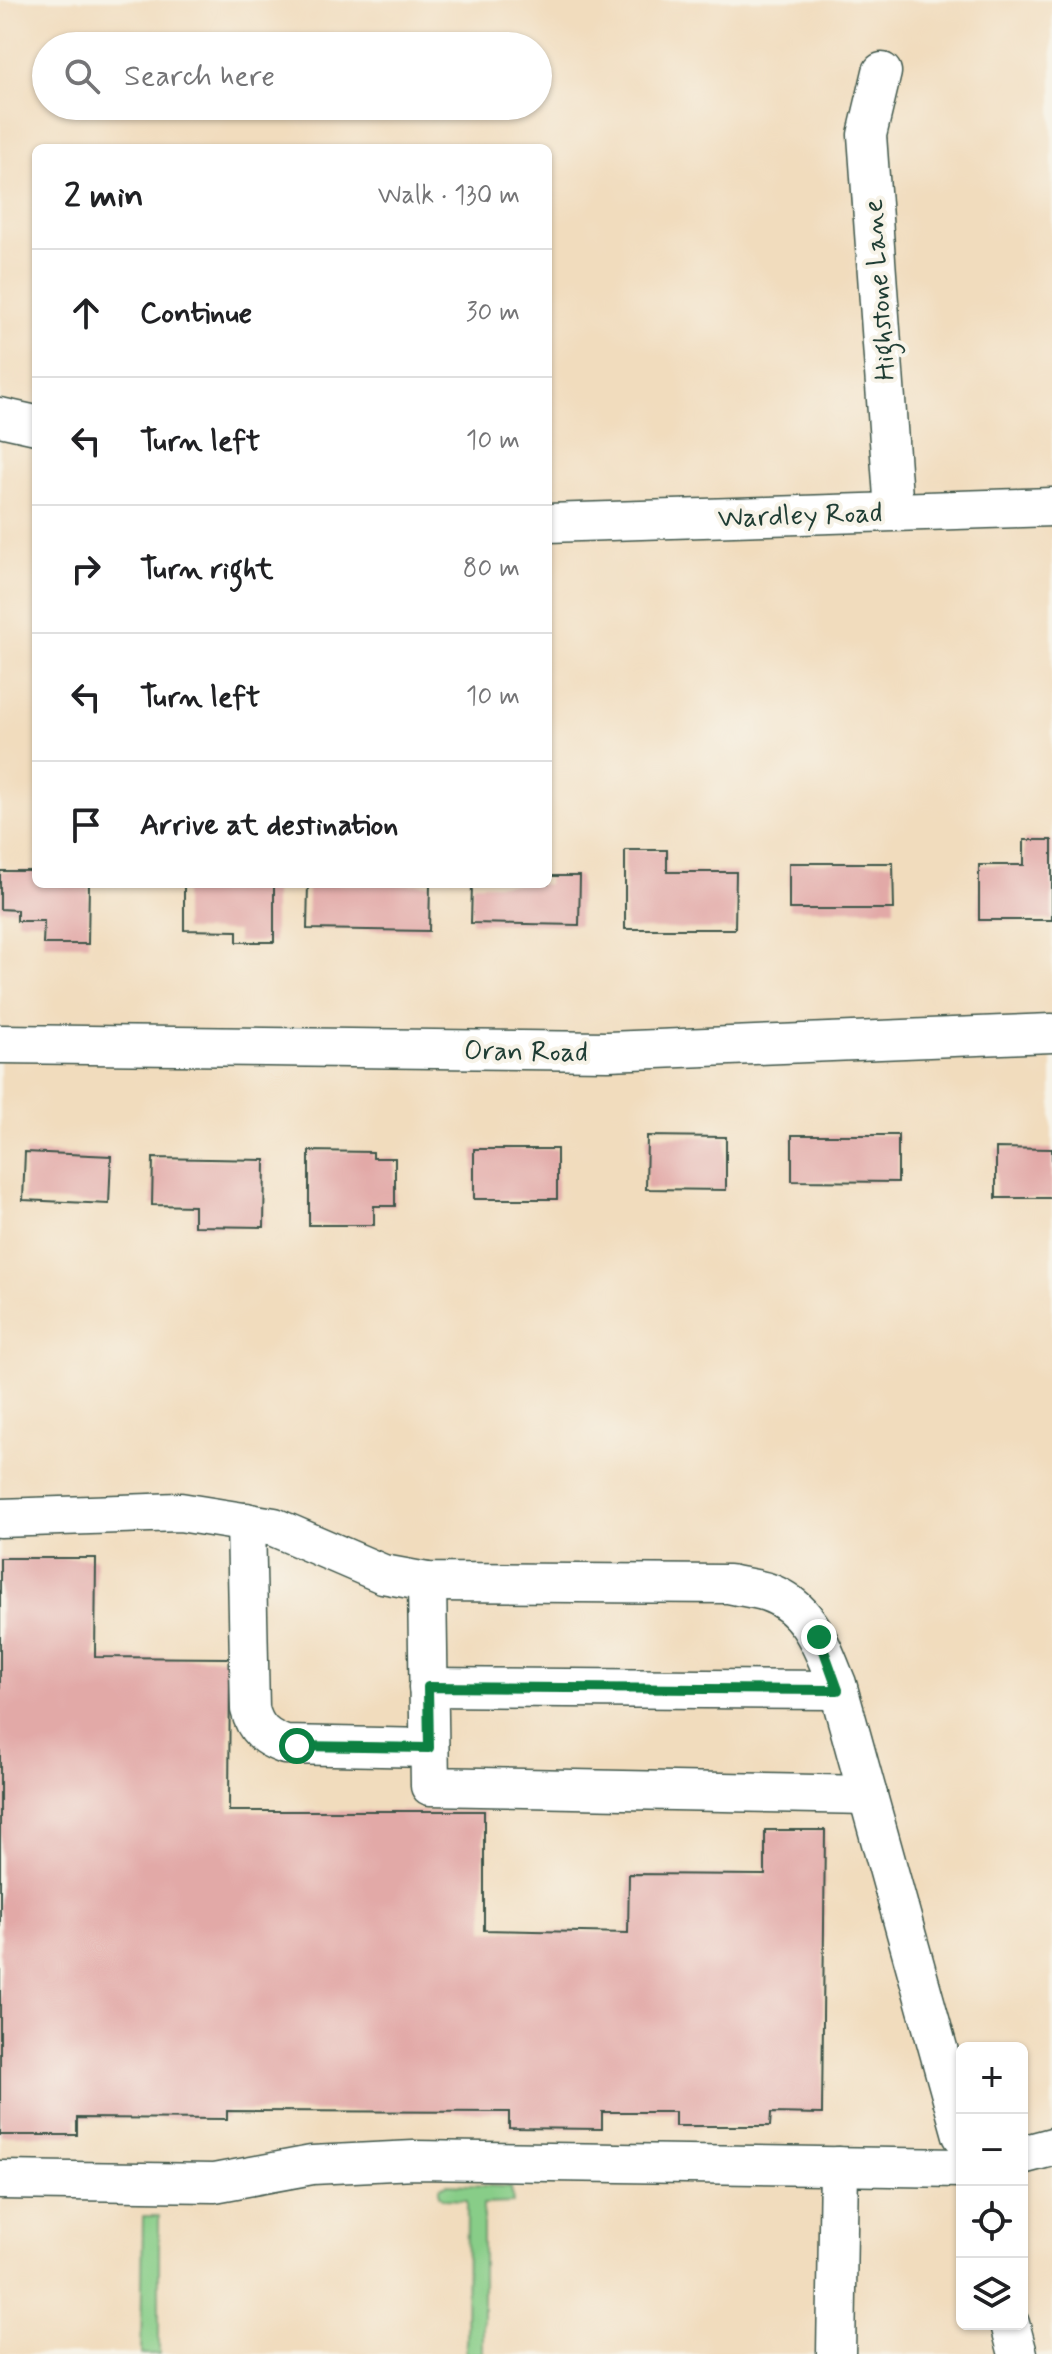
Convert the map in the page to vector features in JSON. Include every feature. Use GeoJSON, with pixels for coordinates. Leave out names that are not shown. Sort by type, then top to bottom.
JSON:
{"type":"FeatureCollection","features":[{"type":"Feature","properties":{"kind":"street","name":"Highstone Lane"},"geometry":{"type":"LineString","coordinates":[[882,72],[867,135],[894,511]]}},
{"type":"Feature","properties":{"kind":"street"},"geometry":{"type":"LineString","coordinates":[[0,417],[32,424]]}},
{"type":"Feature","properties":{"kind":"street","name":"Wardley Road"},"geometry":{"type":"LineString","coordinates":[[552,523],[1052,507]]}},
{"type":"Feature","properties":{"kind":"street","name":"Oran Road"},"geometry":{"type":"LineString","coordinates":[[0,1044],[608,1051],[1052,1033]]}},
{"type":"Feature","properties":{"kind":"street"},"geometry":{"type":"LineString","coordinates":[[0,1518],[180,1512],[274,1527],[383,1574],[427,1582],[729,1584],[768,1592],[787,1602],[805,1618],[819,1637],[838,1690],[956,2114]]}},
{"type":"Feature","properties":{"kind":"street"},"geometry":{"type":"LineString","coordinates":[[246,1522],[250,1709],[260,1731],[268,1739],[285,1745],[429,1748]]}},
{"type":"Feature","properties":{"kind":"street"},"geometry":{"type":"LineString","coordinates":[[427,1582],[430,1786],[868,1795]]}},
{"type":"Feature","properties":{"kind":"street"},"geometry":{"type":"LineString","coordinates":[[428,1687],[838,1690]]}},
{"type":"Feature","properties":{"kind":"street"},"geometry":{"type":"LineString","coordinates":[[1028,2153],[1052,2147]]}},
{"type":"Feature","properties":{"kind":"street"},"geometry":{"type":"LineString","coordinates":[[0,2180],[214,2183],[312,2165],[414,2160],[956,2168]]}},
{"type":"Feature","properties":{"kind":"street"},"geometry":{"type":"LineString","coordinates":[[836,2354],[839,2166]]}},
{"type":"Feature","properties":{"kind":"street"},"geometry":{"type":"LineString","coordinates":[[1012,2330],[1018,2354]]}},
{"type":"Feature","properties":{"kind":"green space"},"geometry":{"type":"Polygon","coordinates":[[[447,2184],[511,2187],[513,2203],[483,2204],[483,2354],[466,2354],[467,2200],[444,2199],[440,2195],[440,2187],[447,2184]]]}},
{"type":"Feature","properties":{"kind":"green space"},"geometry":{"type":"Polygon","coordinates":[[[143,2216],[159,2216],[159,2354],[141,2354],[143,2216]]]}},
{"type":"Feature","properties":{"kind":"building"},"geometry":{"type":"Polygon","coordinates":[[[1024,840],[1052,840],[1052,920],[979,920],[979,865],[1024,865],[1024,840]]]}},
{"type":"Feature","properties":{"kind":"building"},"geometry":{"type":"Polygon","coordinates":[[[625,850],[667,850],[667,872],[736,872],[735,929],[625,929],[625,850]]]}},
{"type":"Feature","properties":{"kind":"building"},"geometry":{"type":"Polygon","coordinates":[[[789,863],[893,863],[894,909],[789,909],[789,863]]]}},
{"type":"Feature","properties":{"kind":"building"},"geometry":{"type":"Polygon","coordinates":[[[0,871],[32,871],[32,888],[89,888],[88,944],[43,944],[44,921],[17,921],[17,910],[0,909],[0,871]]]}},
{"type":"Feature","properties":{"kind":"building"},"geometry":{"type":"Polygon","coordinates":[[[552,876],[580,876],[579,925],[471,923],[472,888],[552,888],[552,876]]]}},
{"type":"Feature","properties":{"kind":"building"},"geometry":{"type":"Polygon","coordinates":[[[184,888],[274,888],[274,942],[237,942],[237,931],[184,930],[184,888]]]}},
{"type":"Feature","properties":{"kind":"building"},"geometry":{"type":"Polygon","coordinates":[[[308,888],[430,888],[429,931],[307,929],[308,888]]]}},
{"type":"Feature","properties":{"kind":"building"},"geometry":{"type":"Polygon","coordinates":[[[792,1135],[898,1135],[898,1182],[792,1181],[792,1135]]]}},
{"type":"Feature","properties":{"kind":"building"},"geometry":{"type":"Polygon","coordinates":[[[647,1136],[726,1137],[726,1190],[646,1189],[647,1136]]]}},
{"type":"Feature","properties":{"kind":"building"},"geometry":{"type":"Polygon","coordinates":[[[996,1148],[1052,1149],[1052,1198],[996,1198],[996,1148]]]}},
{"type":"Feature","properties":{"kind":"building"},"geometry":{"type":"Polygon","coordinates":[[[474,1149],[557,1149],[557,1199],[474,1199],[474,1149]]]}},
{"type":"Feature","properties":{"kind":"building"},"geometry":{"type":"Polygon","coordinates":[[[309,1151],[373,1152],[373,1158],[395,1158],[395,1206],[374,1206],[374,1225],[309,1225],[309,1151]]]}},
{"type":"Feature","properties":{"kind":"building"},"geometry":{"type":"Polygon","coordinates":[[[25,1152],[111,1156],[109,1204],[23,1200],[25,1152]]]}},
{"type":"Feature","properties":{"kind":"building"},"geometry":{"type":"Polygon","coordinates":[[[153,1158],[265,1160],[264,1227],[194,1226],[194,1206],[152,1205],[153,1158]]]}},
{"type":"Feature","properties":{"kind":"building"},"geometry":{"type":"Polygon","coordinates":[[[0,1558],[96,1558],[95,1657],[230,1658],[229,1811],[484,1811],[484,1930],[628,1933],[629,1874],[765,1875],[765,1830],[825,1830],[822,2114],[771,2113],[770,2126],[675,2126],[675,2112],[602,2112],[602,2129],[509,2128],[509,2112],[227,2111],[227,2119],[77,2118],[77,2135],[0,2135],[0,1558]]]}},
{"type":"Feature","properties":{"kind":"route"},"geometry":{"type":"LineString","coordinates":[[297,1746],[429,1748],[428,1687],[838,1690],[819,1637]]}}]}
